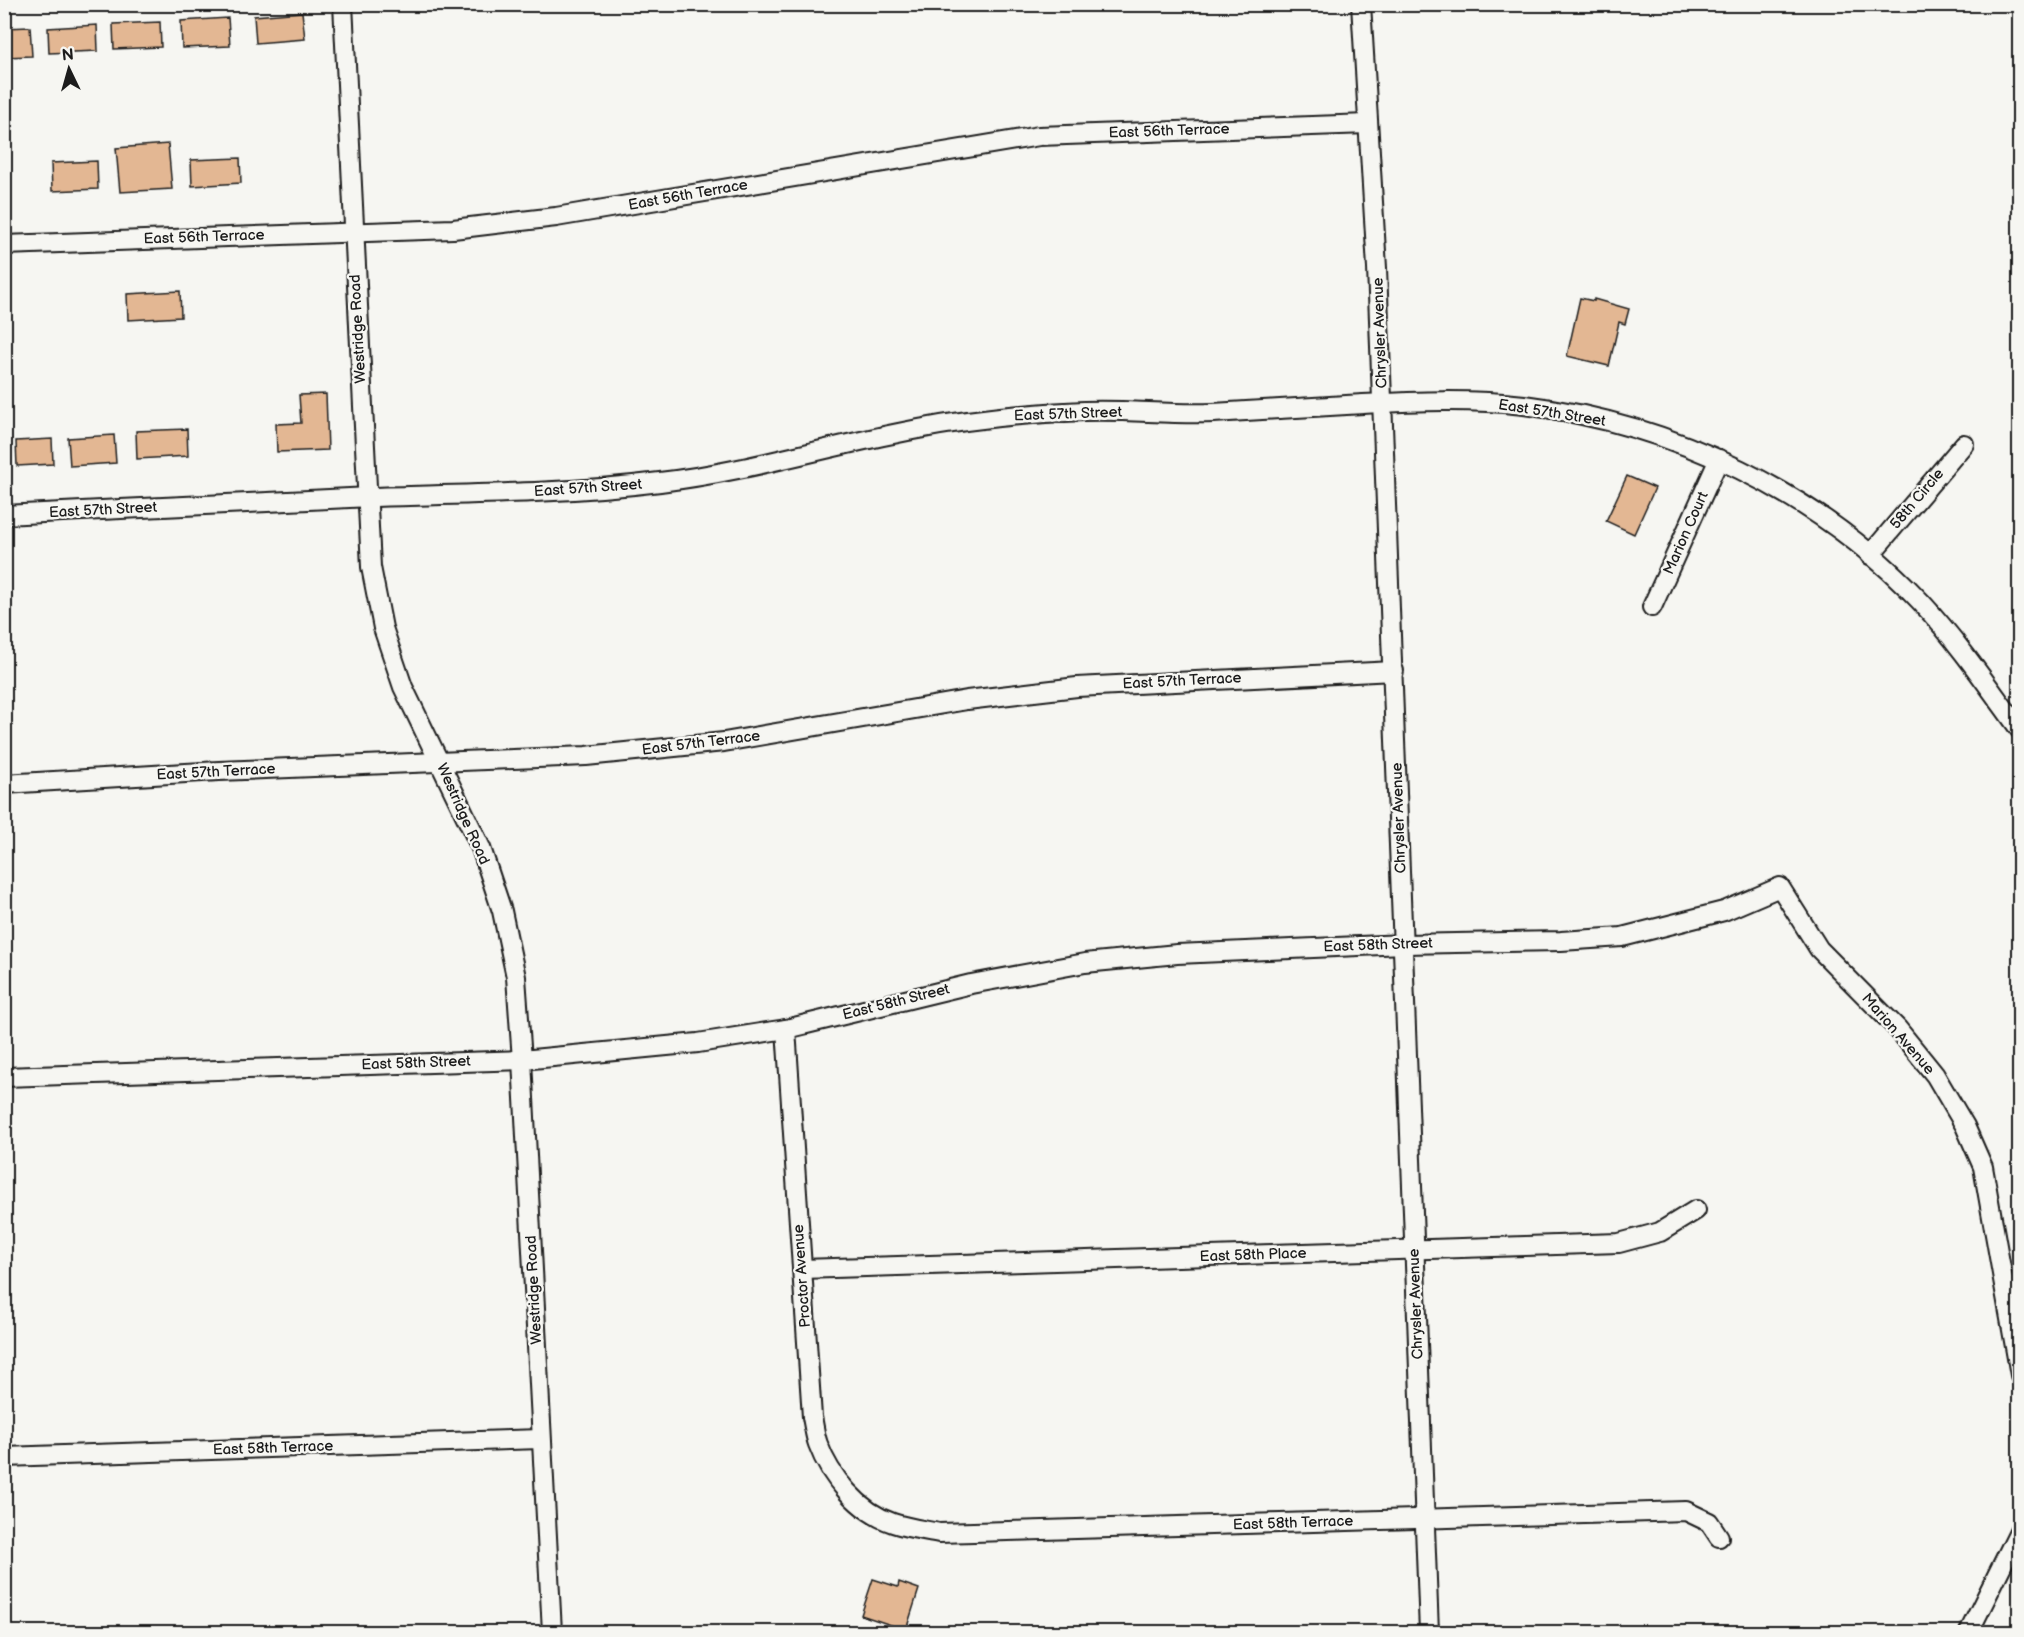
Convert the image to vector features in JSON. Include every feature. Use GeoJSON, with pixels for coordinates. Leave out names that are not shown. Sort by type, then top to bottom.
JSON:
{"type":"FeatureCollection","features":[{"type":"Feature","properties":{"kind":"street","name":"Westridge Road"},"geometry":{"type":"LineString","coordinates":[[343,4],[370,567],[382,628],[403,687],[481,848],[502,911],[516,977],[552,1632]]}},
{"type":"Feature","properties":{"kind":"street","name":"Chrysler Avenue"},"geometry":{"type":"LineString","coordinates":[[1361,4],[1383,403],[1429,1632]]}},
{"type":"Feature","properties":{"kind":"street","name":"East 56th Terrace"},"geometry":{"type":"LineString","coordinates":[[4,245],[453,228],[556,217],[1039,136],[1368,124]]}},
{"type":"Feature","properties":{"kind":"street","name":"East 57th Street"},"geometry":{"type":"LineString","coordinates":[[4,515],[564,491],[663,482],[761,465],[914,430],[1000,417],[1088,411],[1192,414],[1383,403],[1465,401],[1522,405],[1578,414],[1655,434],[1719,459],[1757,478],[1816,513],[1870,555],[1919,600],[1964,651],[2019,730]]}},
{"type":"Feature","properties":{"kind":"street","name":"58th Circle"},"geometry":{"type":"LineString","coordinates":[[1870,555],[1964,444]]}},
{"type":"Feature","properties":{"kind":"street","name":"Marion Court"},"geometry":{"type":"LineString","coordinates":[[1652,607],[1719,459]]}},
{"type":"Feature","properties":{"kind":"street","name":"East 57th Terrace"},"geometry":{"type":"LineString","coordinates":[[4,784],[219,771],[586,756],[724,742],[967,700],[1077,687],[1394,671]]}},
{"type":"Feature","properties":{"kind":"street","name":"East 58th Street"},"geometry":{"type":"LineString","coordinates":[[4,1077],[522,1060],[698,1043],[786,1029],[971,984],[1085,963],[1177,954],[1622,937],[1724,911],[1780,887]]}},
{"type":"Feature","properties":{"kind":"street","name":"Marion Avenue"},"geometry":{"type":"LineString","coordinates":[[1780,887],[1819,949],[1898,1029],[1935,1075],[1965,1126],[1983,1167],[2019,1375]]}},
{"type":"Feature","properties":{"kind":"street","name":"Proctor Avenue"},"geometry":{"type":"LineString","coordinates":[[786,1029],[812,1417],[818,1444],[830,1469],[847,1491],[864,1506]]}},
{"type":"Feature","properties":{"kind":"street","name":"East 58th Place"},"geometry":{"type":"LineString","coordinates":[[802,1269],[1620,1243],[1660,1232],[1696,1210]]}},
{"type":"Feature","properties":{"kind":"street","name":"East 58th Terrace"},"geometry":{"type":"LineString","coordinates":[[4,1457],[542,1439]]}},
{"type":"Feature","properties":{"kind":"street","name":"East 58th Terrace"},"geometry":{"type":"LineString","coordinates":[[864,1506],[892,1523],[939,1533],[1686,1511],[1710,1522],[1719,1537]]}},
{"type":"Feature","properties":{"kind":"street"},"geometry":{"type":"LineString","coordinates":[[1969,1632],[2019,1529]]}},
{"type":"Feature","properties":{"kind":"building"},"geometry":{"type":"Polygon","coordinates":[[[302,12],[305,39],[256,43],[254,16],[302,12]]]}},
{"type":"Feature","properties":{"kind":"building"},"geometry":{"type":"Polygon","coordinates":[[[228,18],[230,46],[182,48],[181,21],[228,18]]]}},
{"type":"Feature","properties":{"kind":"building"},"geometry":{"type":"Polygon","coordinates":[[[160,22],[161,47],[114,49],[113,24],[160,22]]]}},
{"type":"Feature","properties":{"kind":"building"},"geometry":{"type":"Polygon","coordinates":[[[97,25],[98,51],[49,53],[48,28],[97,25]]]}},
{"type":"Feature","properties":{"kind":"building"},"geometry":{"type":"Polygon","coordinates":[[[30,27],[32,56],[4,57],[4,28],[30,27]]]}},
{"type":"Feature","properties":{"kind":"building"},"geometry":{"type":"Polygon","coordinates":[[[168,144],[172,189],[120,192],[116,148],[168,144]]]}},
{"type":"Feature","properties":{"kind":"building"},"geometry":{"type":"Polygon","coordinates":[[[240,158],[241,183],[192,186],[191,160],[240,158]]]}},
{"type":"Feature","properties":{"kind":"building"},"geometry":{"type":"Polygon","coordinates":[[[97,161],[98,189],[52,191],[51,163],[97,161]]]}},
{"type":"Feature","properties":{"kind":"building"},"geometry":{"type":"Polygon","coordinates":[[[180,291],[181,317],[128,320],[127,294],[180,291]]]}},
{"type":"Feature","properties":{"kind":"building"},"geometry":{"type":"Polygon","coordinates":[[[1580,298],[1594,301],[1594,299],[1629,309],[1625,324],[1619,322],[1609,366],[1567,356],[1580,298]]]}},
{"type":"Feature","properties":{"kind":"building"},"geometry":{"type":"Polygon","coordinates":[[[326,394],[328,450],[277,452],[276,424],[301,423],[299,395],[326,394]]]}},
{"type":"Feature","properties":{"kind":"building"},"geometry":{"type":"Polygon","coordinates":[[[187,429],[188,456],[137,459],[136,431],[187,429]]]}},
{"type":"Feature","properties":{"kind":"building"},"geometry":{"type":"Polygon","coordinates":[[[114,435],[116,463],[70,466],[68,438],[114,435]]]}},
{"type":"Feature","properties":{"kind":"building"},"geometry":{"type":"Polygon","coordinates":[[[52,439],[53,464],[17,466],[16,441],[52,439]]]}},
{"type":"Feature","properties":{"kind":"building"},"geometry":{"type":"Polygon","coordinates":[[[1627,476],[1655,488],[1634,534],[1606,521],[1627,476]]]}},
{"type":"Feature","properties":{"kind":"building"},"geometry":{"type":"Polygon","coordinates":[[[873,1579],[898,1587],[899,1582],[919,1589],[906,1630],[861,1615],[873,1579]]]}}]}
